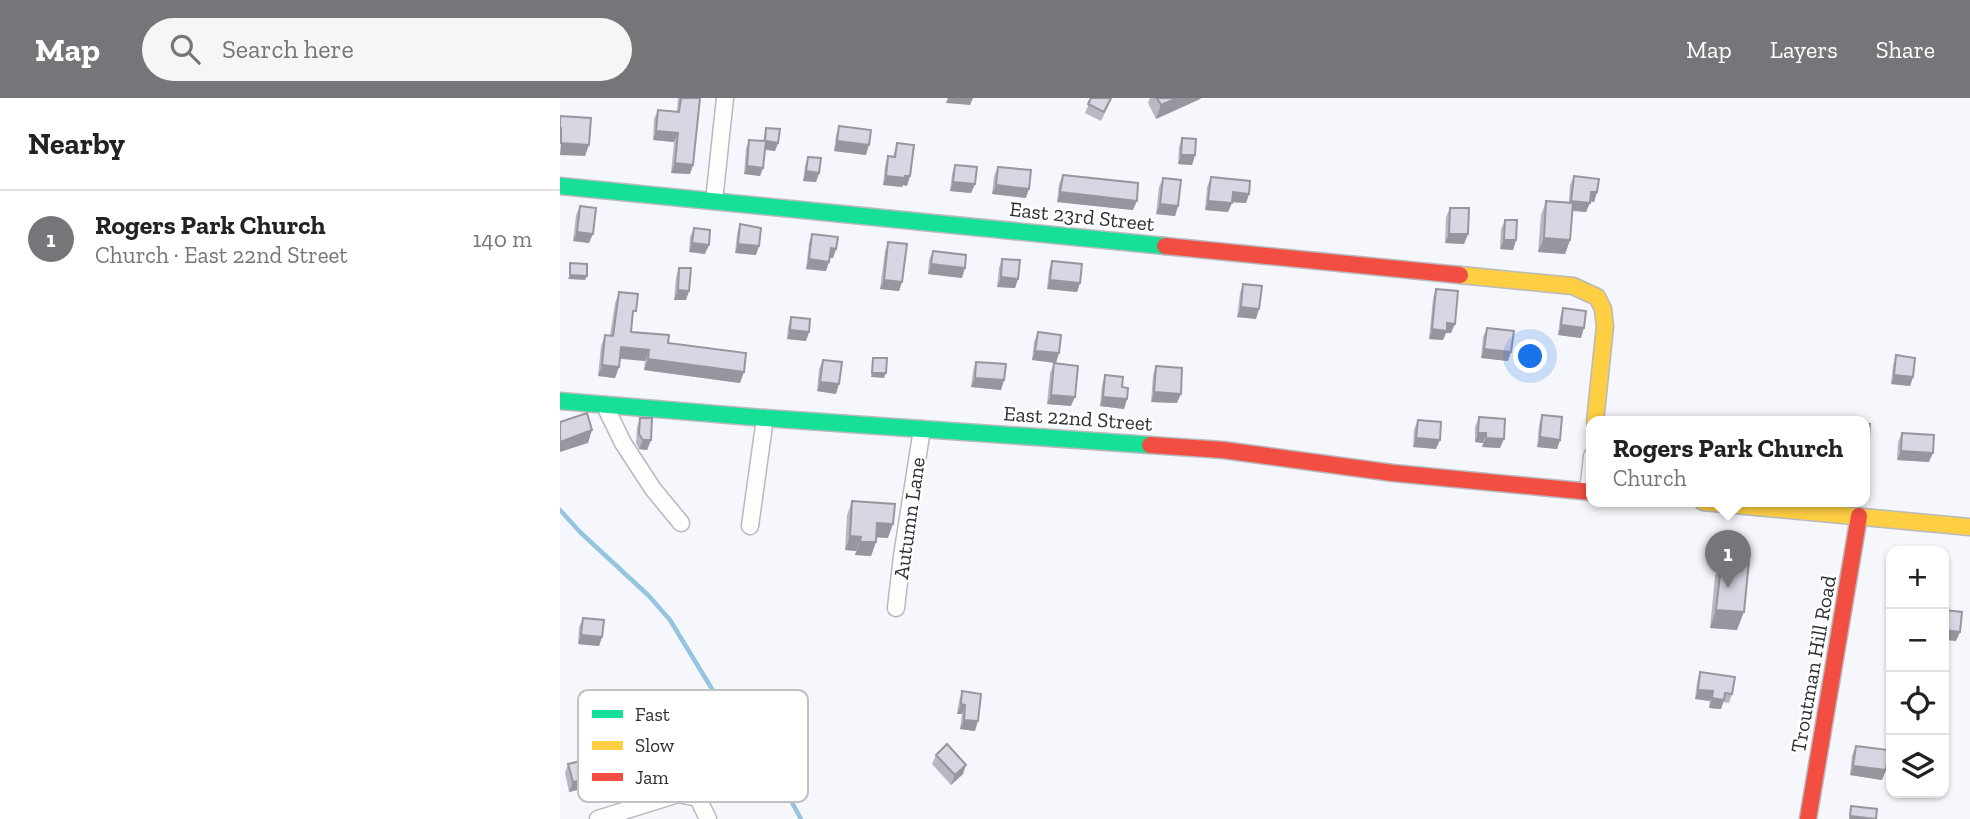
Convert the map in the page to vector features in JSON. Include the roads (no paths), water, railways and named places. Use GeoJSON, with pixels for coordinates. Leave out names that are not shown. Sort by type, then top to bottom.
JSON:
{"type":"FeatureCollection","features":[{"type":"Feature","properties":{"kind":"street"},"geometry":{"type":"LineString","coordinates":[[714,201],[726,98]]}},
{"type":"Feature","properties":{"kind":"street","name":"East 23rd Street"},"geometry":{"type":"LineString","coordinates":[[560,186],[1573,286],[1597,297],[1603,309],[1605,326],[1596,416]]}},
{"type":"Feature","properties":{"kind":"street","name":"East 22nd Street"},"geometry":{"type":"LineString","coordinates":[[560,401],[1223,450],[1393,473],[1586,492]]}},
{"type":"Feature","properties":{"kind":"street"},"geometry":{"type":"LineString","coordinates":[[605,405],[623,443],[653,489],[681,523]]}},
{"type":"Feature","properties":{"kind":"street"},"geometry":{"type":"LineString","coordinates":[[750,526],[765,418]]}},
{"type":"Feature","properties":{"kind":"street","name":"Autumn Lane"},"geometry":{"type":"LineString","coordinates":[[896,607],[922,429]]}},
{"type":"Feature","properties":{"kind":"street"},"geometry":{"type":"LineString","coordinates":[[1759,507],[1970,527]]}},
{"type":"Feature","properties":{"kind":"street","name":"Troutman Hill Road"},"geometry":{"type":"LineString","coordinates":[[1808,819],[1859,516]]}},
{"type":"Feature","properties":{"kind":"street"},"geometry":{"type":"LineString","coordinates":[[598,819],[652,802]]}},
{"type":"Feature","properties":{"kind":"street"},"geometry":{"type":"LineString","coordinates":[[700,802],[708,819]]}},
{"type":"Feature","properties":{"kind":"waterway"},"geometry":{"type":"LineString","coordinates":[[560,510],[649,596],[670,620],[713,690]]}},
{"type":"Feature","properties":{"kind":"waterway"},"geometry":{"type":"LineString","coordinates":[[792,802],[801,819]]}},
{"type":"Feature","properties":{"kind":"place","name":"Rogers Park Church"},"geometry":{"type":"Point","coordinates":[1728,588]}}]}
